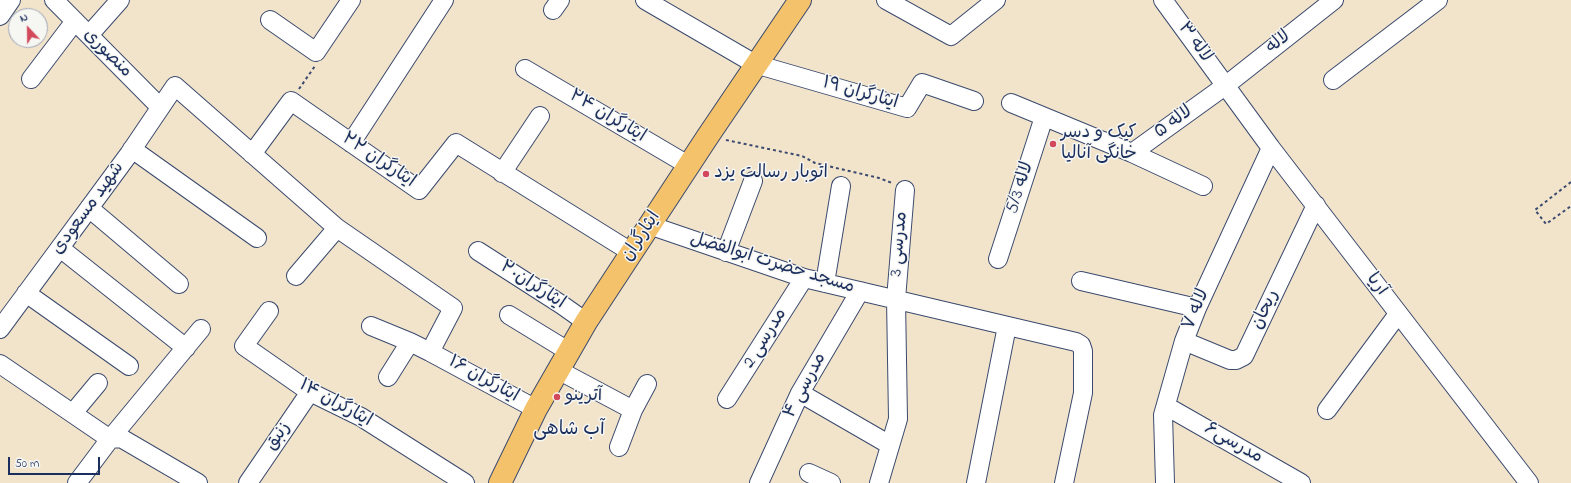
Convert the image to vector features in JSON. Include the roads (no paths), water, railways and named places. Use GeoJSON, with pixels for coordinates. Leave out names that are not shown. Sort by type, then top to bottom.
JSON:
{"type":"FeatureCollection","features":[{"type":"Feature","properties":{"kind":"main road","name":"ایثارگران"},"geometry":{"type":"LineString","coordinates":[[500,483],[536,409],[586,322],[755,64],[800,0]]}},
{"type":"Feature","properties":{"kind":"street"},"geometry":{"type":"LineString","coordinates":[[0,16],[11,0]]}},
{"type":"Feature","properties":{"kind":"street","name":"منصوری"},"geometry":{"type":"LineString","coordinates":[[54,0],[160,107]]}},
{"type":"Feature","properties":{"kind":"street"},"geometry":{"type":"LineString","coordinates":[[89,35],[120,0]]}},
{"type":"Feature","properties":{"kind":"street"},"geometry":{"type":"LineString","coordinates":[[270,20],[316,52],[351,0]]}},
{"type":"Feature","properties":{"kind":"street"},"geometry":{"type":"LineString","coordinates":[[351,143],[444,0]]}},
{"type":"Feature","properties":{"kind":"street"},"geometry":{"type":"LineString","coordinates":[[645,0],[755,64]]}},
{"type":"Feature","properties":{"kind":"street"},"geometry":{"type":"LineString","coordinates":[[886,0],[951,36],[996,0]]}},
{"type":"Feature","properties":{"kind":"street","name":"لاله ۳"},"geometry":{"type":"LineString","coordinates":[[1163,0],[1225,86]]}},
{"type":"Feature","properties":{"kind":"street","name":"لاله"},"geometry":{"type":"LineString","coordinates":[[1225,86],[1334,0]]}},
{"type":"Feature","properties":{"kind":"street"},"geometry":{"type":"LineString","coordinates":[[1332,80],[1438,0]]}},
{"type":"Feature","properties":{"kind":"street"},"geometry":{"type":"LineString","coordinates":[[32,79],[75,21]]}},
{"type":"Feature","properties":{"kind":"street","name":"ایثارگران ۱‍۹"},"geometry":{"type":"LineString","coordinates":[[755,64],[907,108],[922,83],[974,100]]}},
{"type":"Feature","properties":{"kind":"street","name":"ایثارگران ۲۴"},"geometry":{"type":"LineString","coordinates":[[525,69],[688,165]]}},
{"type":"Feature","properties":{"kind":"street","name":"شهید مسعودی"},"geometry":{"type":"LineString","coordinates":[[0,329],[132,149],[175,86],[252,154]]}},
{"type":"Feature","properties":{"kind":"street","name":"آریا"},"geometry":{"type":"LineString","coordinates":[[1225,86],[1524,481]]}},
{"type":"Feature","properties":{"kind":"street","name":"لاله ۵"},"geometry":{"type":"LineString","coordinates":[[1132,153],[1225,86]]}},
{"type":"Feature","properties":{"kind":"street","name":"ایثارگران ۲۲"},"geometry":{"type":"LineString","coordinates":[[252,154],[291,101],[419,190],[456,143],[631,252]]}},
{"type":"Feature","properties":{"kind":"street"},"geometry":{"type":"LineString","coordinates":[[1011,103],[1132,153],[1203,186]]}},
{"type":"Feature","properties":{"kind":"street"},"geometry":{"type":"LineString","coordinates":[[502,173],[540,116]]}},
{"type":"Feature","properties":{"kind":"street","name":"لاله 5/3"},"geometry":{"type":"LineString","coordinates":[[998,259],[1044,117]]}},
{"type":"Feature","properties":{"kind":"street","name":"لاله ۷"},"geometry":{"type":"LineString","coordinates":[[1165,483],[1163,415],[1184,341],[1197,308],[1271,148]]}},
{"type":"Feature","properties":{"kind":"street"},"geometry":{"type":"LineString","coordinates":[[132,149],[256,238]]}},
{"type":"Feature","properties":{"kind":"street"},"geometry":{"type":"LineString","coordinates":[[252,154],[337,228],[453,308],[430,352]]}},
{"type":"Feature","properties":{"kind":"street"},"geometry":{"type":"LineString","coordinates":[[726,252],[753,181]]}},
{"type":"Feature","properties":{"kind":"street"},"geometry":{"type":"LineString","coordinates":[[825,283],[841,186]]}},
{"type":"Feature","properties":{"kind":"street","name":"مدرسی 3"},"geometry":{"type":"LineString","coordinates":[[896,299],[905,190]]}},
{"type":"Feature","properties":{"kind":"street","name":"ریحان"},"geometry":{"type":"LineString","coordinates":[[1184,341],[1230,360],[1236,360],[1244,356],[1316,205]]}},
{"type":"Feature","properties":{"kind":"street"},"geometry":{"type":"LineString","coordinates":[[89,208],[179,284]]}},
{"type":"Feature","properties":{"kind":"street","name":"مسجد حضرت ابوالفضل"},"geometry":{"type":"LineString","coordinates":[[649,225],[804,278],[1076,342],[1082,345],[1083,393],[1064,483]]}},
{"type":"Feature","properties":{"kind":"street"},"geometry":{"type":"LineString","coordinates":[[296,276],[337,228]]}},
{"type":"Feature","properties":{"kind":"street"},"geometry":{"type":"LineString","coordinates":[[60,248],[186,348]]}},
{"type":"Feature","properties":{"kind":"street","name":"۲۰ایثارگران"},"geometry":{"type":"LineString","coordinates":[[478,251],[586,322]]}},
{"type":"Feature","properties":{"kind":"street","name":"مدرسی 2"},"geometry":{"type":"LineString","coordinates":[[727,399],[804,278]]}},
{"type":"Feature","properties":{"kind":"street"},"geometry":{"type":"LineString","coordinates":[[1081,281],[1197,308]]}},
{"type":"Feature","properties":{"kind":"street","name":"مدرسی ۴"},"geometry":{"type":"LineString","coordinates":[[759,483],[800,393],[860,291]]}},
{"type":"Feature","properties":{"kind":"street"},"geometry":{"type":"LineString","coordinates":[[26,294],[129,366]]}},
{"type":"Feature","properties":{"kind":"street"},"geometry":{"type":"LineString","coordinates":[[879,483],[898,419],[896,299]]}},
{"type":"Feature","properties":{"kind":"street","name":"ایثارگران ۱۴"},"geometry":{"type":"LineString","coordinates":[[269,311],[244,346],[310,392],[360,417],[465,483]]}},
{"type":"Feature","properties":{"kind":"street"},"geometry":{"type":"LineString","coordinates":[[1327,410],[1398,314]]}},
{"type":"Feature","properties":{"kind":"street"},"geometry":{"type":"LineString","coordinates":[[509,315],[563,360],[633,410]]}},
{"type":"Feature","properties":{"kind":"street","name":"ایثارگران ۱۶"},"geometry":{"type":"LineString","coordinates":[[371,326],[430,352],[536,409]]}},
{"type":"Feature","properties":{"kind":"street"},"geometry":{"type":"LineString","coordinates":[[976,483],[1007,326]]}},
{"type":"Feature","properties":{"kind":"street"},"geometry":{"type":"LineString","coordinates":[[77,483],[110,439],[201,329]]}},
{"type":"Feature","properties":{"kind":"street"},"geometry":{"type":"LineString","coordinates":[[388,377],[410,342]]}},
{"type":"Feature","properties":{"kind":"street"},"geometry":{"type":"LineString","coordinates":[[0,364],[110,439],[121,438],[198,483]]}},
{"type":"Feature","properties":{"kind":"street"},"geometry":{"type":"LineString","coordinates":[[73,413],[98,383]]}},
{"type":"Feature","properties":{"kind":"street"},"geometry":{"type":"LineString","coordinates":[[619,447],[633,410],[647,384]]}},
{"type":"Feature","properties":{"kind":"street","name":"زنبق"},"geometry":{"type":"LineString","coordinates":[[248,483],[310,392]]}},
{"type":"Feature","properties":{"kind":"street"},"geometry":{"type":"LineString","coordinates":[[800,393],[890,445]]}},
{"type":"Feature","properties":{"kind":"street","name":"مدرسی۶"},"geometry":{"type":"LineString","coordinates":[[1166,406],[1301,483]]}},
{"type":"Feature","properties":{"kind":"street"},"geometry":{"type":"LineString","coordinates":[[809,473],[831,483]]}},
{"type":"Feature","properties":{"kind":"place","name":"کیک و دسر خانگی آنالیا"},"geometry":{"type":"Point","coordinates":[1053,144]}},
{"type":"Feature","properties":{"kind":"place","name":"اتوبار رسالت یزد"},"geometry":{"type":"Point","coordinates":[706,174]}},
{"type":"Feature","properties":{"kind":"place","name":"آترینو"},"geometry":{"type":"Point","coordinates":[557,397]}},
{"type":"Feature","properties":{"kind":"district","name":"آب شاهی"},"geometry":{"type":"Point","coordinates":[569,431]}}]}
